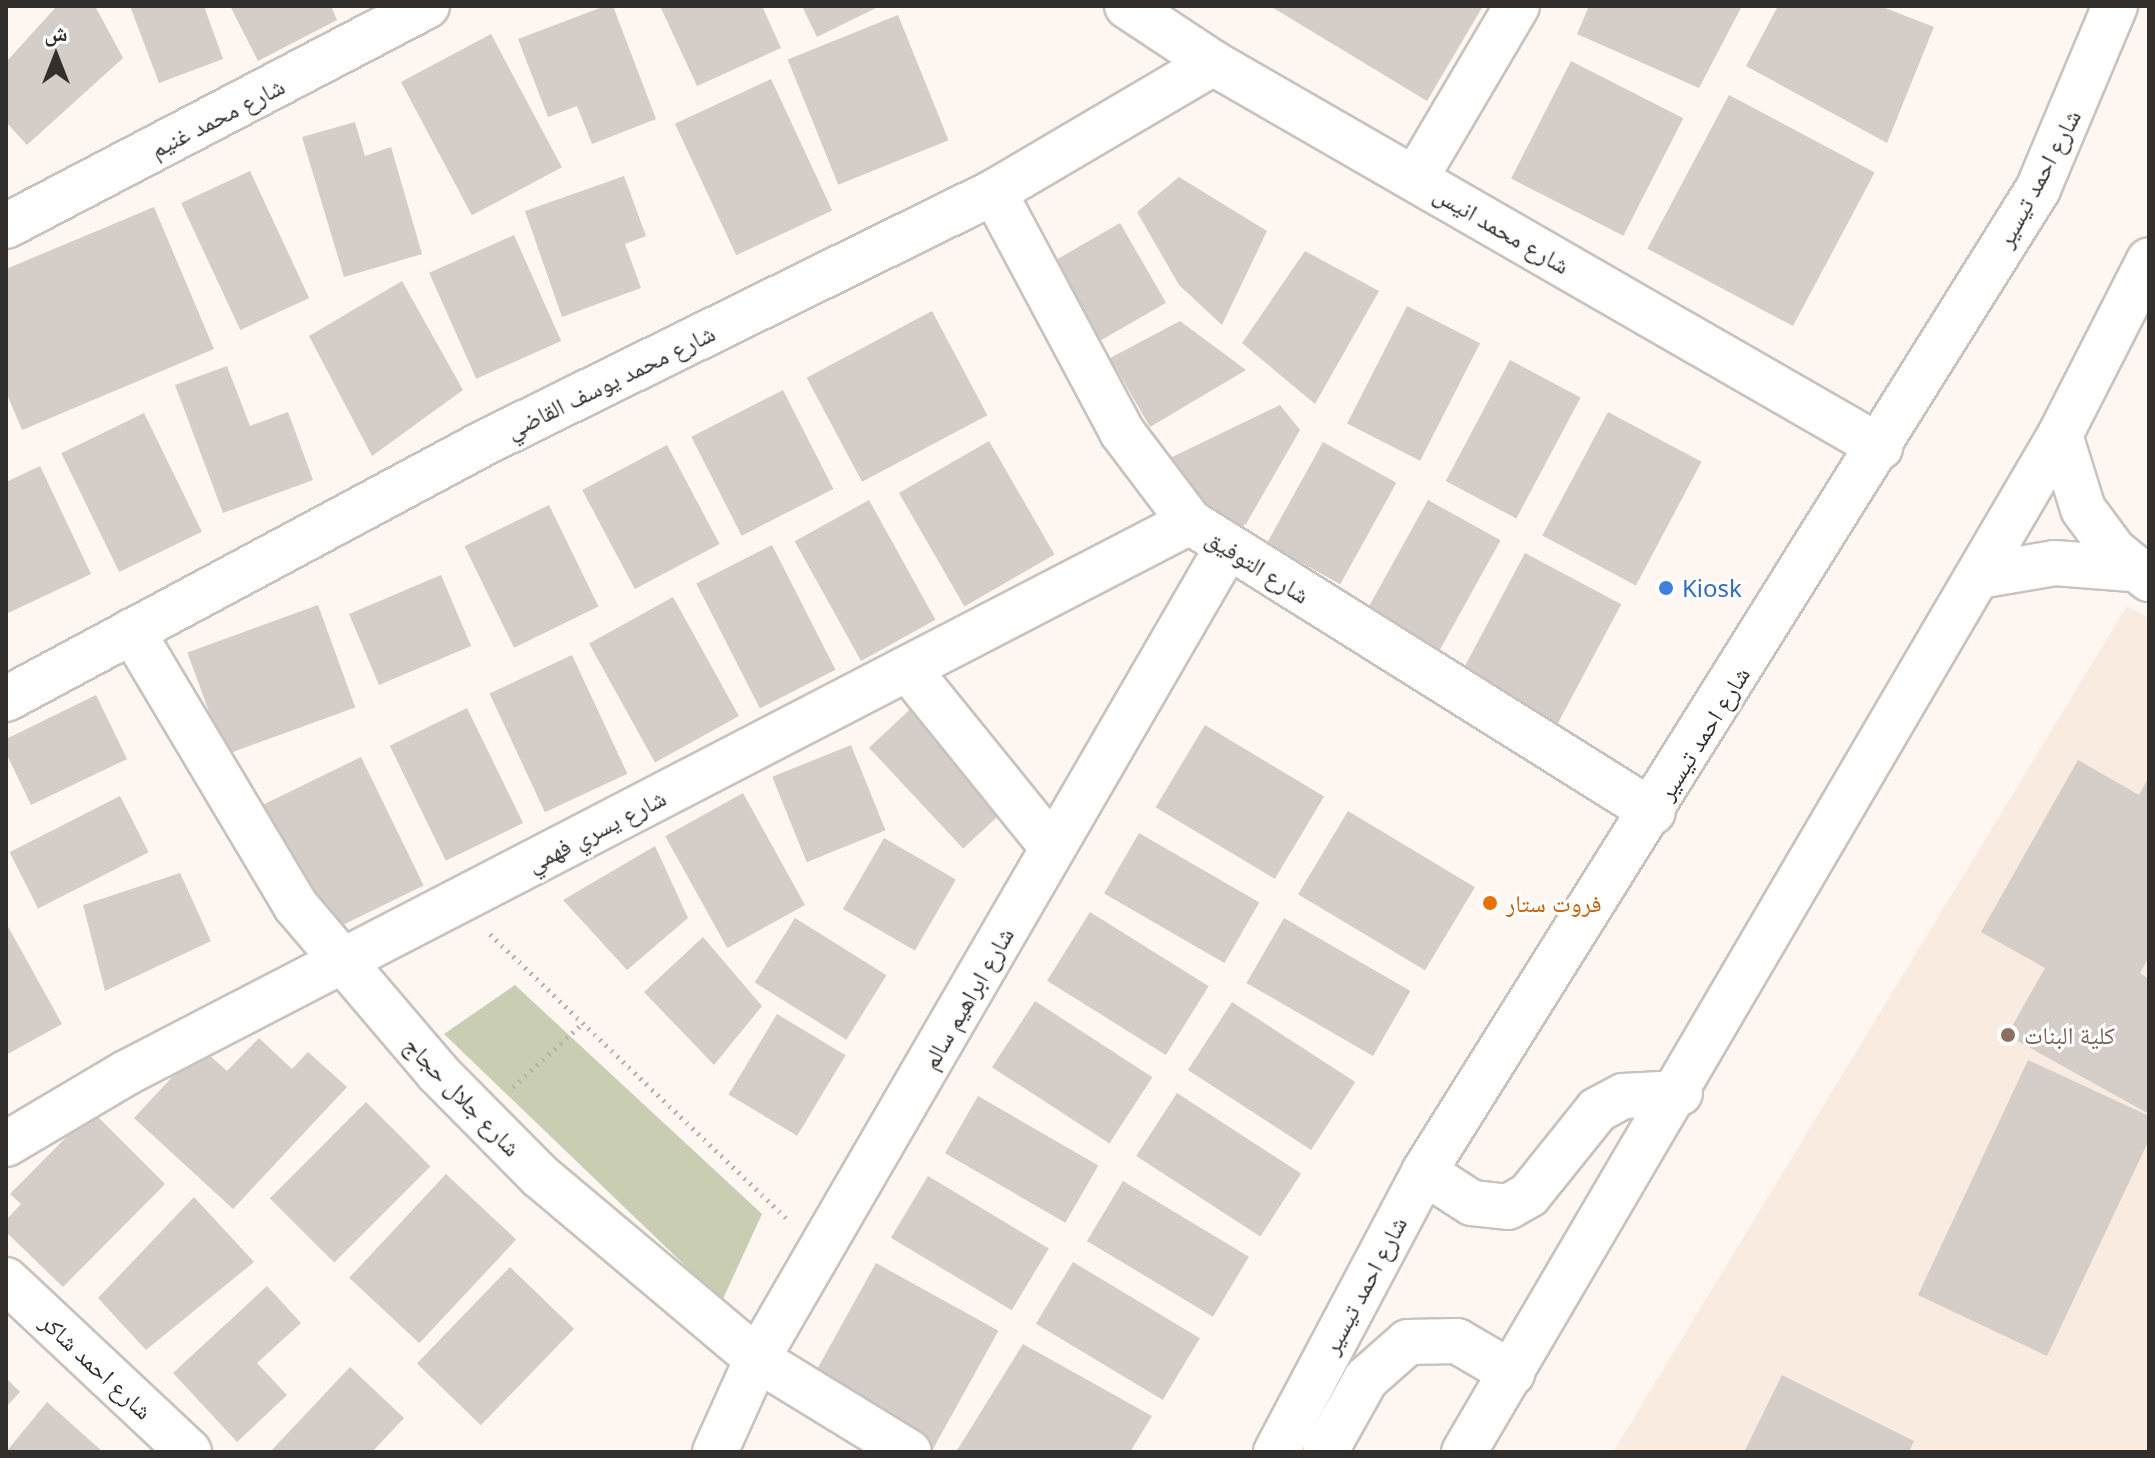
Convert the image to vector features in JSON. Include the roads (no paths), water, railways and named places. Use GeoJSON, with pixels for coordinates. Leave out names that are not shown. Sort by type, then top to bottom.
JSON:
{"type":"FeatureCollection","features":[{"type":"Feature","properties":{"kind":"street","name":"شارع محمد غنيم"},"geometry":{"type":"LineString","coordinates":[[6,226],[427,6]]}},
{"type":"Feature","properties":{"kind":"street","name":"شارع محمد انيس"},"geometry":{"type":"LineString","coordinates":[[1127,6],[1213,63],[1880,447]]}},
{"type":"Feature","properties":{"kind":"street"},"geometry":{"type":"LineString","coordinates":[[1415,179],[1517,6]]}},
{"type":"Feature","properties":{"kind":"street","name":"شارع احمد تيسير"},"geometry":{"type":"LineString","coordinates":[[1276,1452],[1424,1172],[1653,812],[2038,189],[2115,6]]}},
{"type":"Feature","properties":{"kind":"street","name":"شارع محمد يوسف القاضي"},"geometry":{"type":"LineString","coordinates":[[6,699],[484,443],[994,192],[1213,63]]}},
{"type":"Feature","properties":{"kind":"street","name":"شارع التوفيق"},"geometry":{"type":"LineString","coordinates":[[994,192],[1122,432],[1190,522],[1653,812]]}},
{"type":"Feature","properties":{"kind":"street"},"geometry":{"type":"LineString","coordinates":[[1464,1452],[1680,1093],[1979,576],[2060,435],[2149,260]]}},
{"type":"Feature","properties":{"kind":"street"},"geometry":{"type":"LineString","coordinates":[[2060,435],[2083,509],[2140,574]]}},
{"type":"Feature","properties":{"kind":"street","name":"شارع يسري فهمي"},"geometry":{"type":"LineString","coordinates":[[6,1144],[126,1073],[1190,522]]}},
{"type":"Feature","properties":{"kind":"street","name":"شارع ابراهيم سالم"},"geometry":{"type":"LineString","coordinates":[[715,1452],[757,1359],[1227,548]]}},
{"type":"Feature","properties":{"kind":"street"},"geometry":{"type":"LineString","coordinates":[[1979,576],[2055,563],[2140,574]]}},
{"type":"Feature","properties":{"kind":"street","name":"شارع جلال حجاج"},"geometry":{"type":"LineString","coordinates":[[132,631],[249,833],[341,964],[481,1116],[627,1252],[757,1359],[909,1452]]}},
{"type":"Feature","properties":{"kind":"street"},"geometry":{"type":"LineString","coordinates":[[908,669],[1053,848]]}},
{"type":"Feature","properties":{"kind":"street"},"geometry":{"type":"LineString","coordinates":[[1424,1172],[1472,1203],[1508,1207],[1529,1195],[1597,1110],[1623,1096],[1680,1093]]}},
{"type":"Feature","properties":{"kind":"street","name":"شارع احمد شاكر"},"geometry":{"type":"LineString","coordinates":[[6,1280],[189,1452]]}},
{"type":"Feature","properties":{"kind":"street"},"geometry":{"type":"LineString","coordinates":[[1325,1452],[1380,1360],[1408,1342],[1457,1341],[1512,1373]]}},
{"type":"Feature","properties":{"kind":"place","name":"Kiosk"},"geometry":{"type":"Point","coordinates":[1666,588]}},
{"type":"Feature","properties":{"kind":"place","name":"فروت ستار"},"geometry":{"type":"Point","coordinates":[1490,903]}},
{"type":"Feature","properties":{"kind":"place","name":"كلية البنات"},"geometry":{"type":"Point","coordinates":[2008,1035]}}]}
